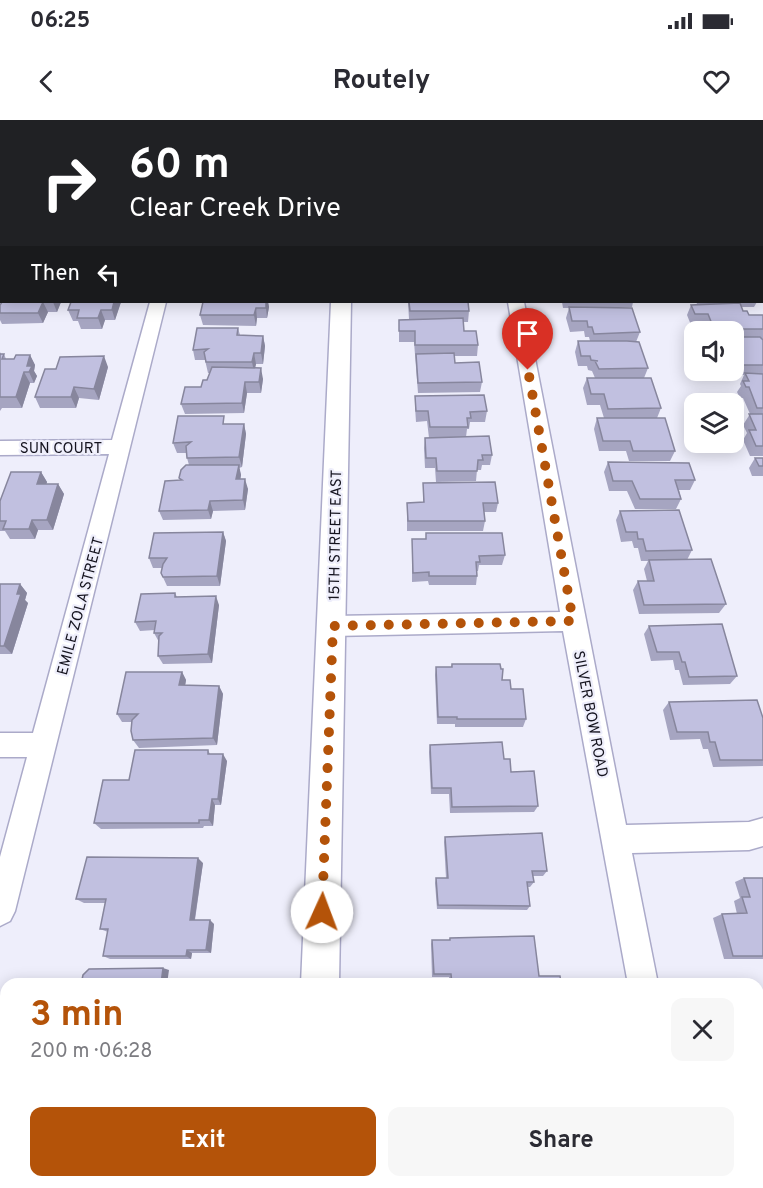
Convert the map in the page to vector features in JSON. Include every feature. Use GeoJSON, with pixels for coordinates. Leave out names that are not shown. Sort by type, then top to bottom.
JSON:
{"type":"FeatureCollection","features":[{"type":"Feature","properties":{"kind":"street","name":"EMILE ZOLA STREET"},"geometry":{"type":"LineString","coordinates":[[0,910],[158,303]]}},
{"type":"Feature","properties":{"kind":"street","name":"15TH STREET EAST"},"geometry":{"type":"LineString","coordinates":[[320,978],[333,626],[341,303]]}},
{"type":"Feature","properties":{"kind":"street","name":"SILVER BOW ROAD"},"geometry":{"type":"LineString","coordinates":[[516,303],[573,621],[642,978]]}},
{"type":"Feature","properties":{"kind":"street","name":"SUN COURT"},"geometry":{"type":"LineString","coordinates":[[0,448],[122,447]]}},
{"type":"Feature","properties":{"kind":"street"},"geometry":{"type":"LineString","coordinates":[[333,626],[573,621]]}},
{"type":"Feature","properties":{"kind":"street"},"geometry":{"type":"LineString","coordinates":[[0,745],[43,744]]}},
{"type":"Feature","properties":{"kind":"street"},"geometry":{"type":"LineString","coordinates":[[616,839],[749,836],[763,832]]}},
{"type":"Feature","properties":{"kind":"building"},"geometry":{"type":"Polygon","coordinates":[[[1,303],[43,303],[38,313],[0,313],[1,303]]]}},
{"type":"Feature","properties":{"kind":"building"},"geometry":{"type":"Polygon","coordinates":[[[71,303],[114,303],[112,310],[101,310],[98,318],[77,318],[79,310],[68,310],[71,303]]]}},
{"type":"Feature","properties":{"kind":"building"},"geometry":{"type":"Polygon","coordinates":[[[203,303],[266,303],[266,308],[256,308],[254,315],[200,315],[203,303]]]}},
{"type":"Feature","properties":{"kind":"building"},"geometry":{"type":"Polygon","coordinates":[[[409,303],[468,303],[469,311],[410,311],[409,303]]]}},
{"type":"Feature","properties":{"kind":"building"},"geometry":{"type":"Polygon","coordinates":[[[740,303],[743,311],[747,311],[749,315],[763,315],[763,329],[744,329],[744,321],[711,321],[708,314],[695,314],[691,305],[740,303]]]}},
{"type":"Feature","properties":{"kind":"building"},"geometry":{"type":"Polygon","coordinates":[[[569,307],[632,308],[640,332],[594,334],[592,327],[588,327],[587,321],[572,321],[569,307]]]}},
{"type":"Feature","properties":{"kind":"building"},"geometry":{"type":"Polygon","coordinates":[[[463,318],[464,331],[476,331],[478,345],[415,345],[415,331],[399,331],[399,320],[463,318]]]}},
{"type":"Feature","properties":{"kind":"building"},"geometry":{"type":"Polygon","coordinates":[[[197,328],[238,328],[237,335],[263,336],[261,353],[254,353],[252,362],[206,362],[204,352],[208,349],[193,350],[197,328]]]}},
{"type":"Feature","properties":{"kind":"building"},"geometry":{"type":"Polygon","coordinates":[[[744,337],[760,337],[763,340],[763,365],[744,365],[744,337]]]}},
{"type":"Feature","properties":{"kind":"building"},"geometry":{"type":"Polygon","coordinates":[[[578,341],[639,342],[648,368],[599,369],[595,361],[598,361],[591,360],[590,356],[581,356],[578,341]]]}},
{"type":"Feature","properties":{"kind":"building"},"geometry":{"type":"Polygon","coordinates":[[[454,353],[455,363],[479,362],[482,382],[418,383],[416,354],[454,353]]]}},
{"type":"Feature","properties":{"kind":"building"},"geometry":{"type":"Polygon","coordinates":[[[0,354],[4,354],[2,359],[14,359],[16,355],[30,355],[27,366],[32,366],[29,372],[24,372],[16,397],[0,397],[0,354]]]}},
{"type":"Feature","properties":{"kind":"building"},"geometry":{"type":"Polygon","coordinates":[[[104,356],[94,389],[74,387],[71,397],[35,397],[45,369],[56,369],[60,357],[104,356]]]}},
{"type":"Feature","properties":{"kind":"building"},"geometry":{"type":"Polygon","coordinates":[[[212,367],[261,368],[259,382],[245,382],[242,403],[181,404],[185,387],[201,387],[203,380],[207,380],[212,367]]]}},
{"type":"Feature","properties":{"kind":"building"},"geometry":{"type":"Polygon","coordinates":[[[745,373],[763,374],[763,408],[757,408],[749,387],[746,387],[743,381],[749,381],[745,373]]]}},
{"type":"Feature","properties":{"kind":"building"},"geometry":{"type":"Polygon","coordinates":[[[587,378],[651,378],[661,408],[608,409],[604,394],[591,394],[587,378]]]}},
{"type":"Feature","properties":{"kind":"building"},"geometry":{"type":"Polygon","coordinates":[[[484,395],[487,411],[470,412],[471,418],[467,418],[468,427],[430,427],[428,411],[416,411],[415,396],[484,395]]]}},
{"type":"Feature","properties":{"kind":"building"},"geometry":{"type":"Polygon","coordinates":[[[749,414],[763,414],[763,446],[756,446],[749,430],[756,430],[749,414]]]}},
{"type":"Feature","properties":{"kind":"building"},"geometry":{"type":"Polygon","coordinates":[[[178,416],[224,416],[223,424],[244,424],[239,457],[187,458],[186,446],[191,442],[173,443],[178,416]]]}},
{"type":"Feature","properties":{"kind":"building"},"geometry":{"type":"Polygon","coordinates":[[[597,418],[665,418],[675,451],[633,451],[630,441],[603,441],[597,418]]]}},
{"type":"Feature","properties":{"kind":"building"},"geometry":{"type":"Polygon","coordinates":[[[489,436],[492,455],[482,455],[483,460],[478,460],[477,471],[437,471],[436,458],[426,458],[425,438],[489,436]]]}},
{"type":"Feature","properties":{"kind":"building"},"geometry":{"type":"Polygon","coordinates":[[[755,458],[763,458],[763,466],[759,466],[755,458]]]}},
{"type":"Feature","properties":{"kind":"building"},"geometry":{"type":"Polygon","coordinates":[[[608,462],[689,463],[695,480],[675,480],[681,499],[640,499],[632,481],[613,481],[608,462]]]}},
{"type":"Feature","properties":{"kind":"building"},"geometry":{"type":"Polygon","coordinates":[[[186,465],[239,465],[236,479],[245,479],[243,500],[210,501],[208,510],[159,511],[165,481],[182,480],[179,478],[181,470],[186,465]]]}},
{"type":"Feature","properties":{"kind":"building"},"geometry":{"type":"Polygon","coordinates":[[[11,472],[41,472],[37,484],[58,484],[47,520],[32,520],[29,529],[3,529],[6,521],[0,521],[0,501],[11,472]]]}},
{"type":"Feature","properties":{"kind":"building"},"geometry":{"type":"Polygon","coordinates":[[[495,482],[498,503],[483,503],[485,521],[408,521],[407,503],[424,502],[423,483],[495,482]]]}},
{"type":"Feature","properties":{"kind":"building"},"geometry":{"type":"Polygon","coordinates":[[[679,510],[692,550],[646,551],[643,539],[638,539],[637,532],[626,532],[620,511],[679,510]]]}},
{"type":"Feature","properties":{"kind":"building"},"geometry":{"type":"Polygon","coordinates":[[[223,532],[217,576],[163,577],[161,573],[167,558],[149,558],[154,533],[223,532]]]}},
{"type":"Feature","properties":{"kind":"building"},"geometry":{"type":"Polygon","coordinates":[[[426,533],[502,533],[505,555],[479,556],[480,562],[476,562],[477,576],[429,576],[429,572],[413,573],[412,539],[426,539],[426,533]]]}},
{"type":"Feature","properties":{"kind":"building"},"geometry":{"type":"Polygon","coordinates":[[[711,559],[726,604],[644,605],[638,581],[654,581],[649,560],[711,559]]]}},
{"type":"Feature","properties":{"kind":"building"},"geometry":{"type":"Polygon","coordinates":[[[0,584],[20,584],[17,594],[21,594],[4,646],[0,646],[0,584]]]}},
{"type":"Feature","properties":{"kind":"building"},"geometry":{"type":"Polygon","coordinates":[[[175,593],[175,597],[216,596],[208,654],[158,656],[159,636],[162,633],[154,633],[156,621],[135,622],[141,594],[175,593]]]}},
{"type":"Feature","properties":{"kind":"building"},"geometry":{"type":"Polygon","coordinates":[[[722,624],[737,676],[689,677],[685,662],[682,662],[679,652],[657,652],[649,626],[722,624]]]}},
{"type":"Feature","properties":{"kind":"building"},"geometry":{"type":"Polygon","coordinates":[[[452,664],[500,664],[503,669],[502,680],[510,680],[511,689],[523,689],[526,719],[438,717],[436,667],[452,667],[452,664]]]}},
{"type":"Feature","properties":{"kind":"building"},"geometry":{"type":"Polygon","coordinates":[[[126,672],[182,672],[179,685],[219,686],[213,738],[133,740],[132,720],[138,714],[117,714],[126,672]]]}},
{"type":"Feature","properties":{"kind":"building"},"geometry":{"type":"Polygon","coordinates":[[[757,700],[763,718],[763,760],[720,760],[715,742],[710,742],[708,732],[677,732],[669,702],[757,700]]]}},
{"type":"Feature","properties":{"kind":"building"},"geometry":{"type":"Polygon","coordinates":[[[502,742],[504,759],[510,759],[511,772],[534,771],[538,806],[452,807],[451,788],[432,788],[430,745],[502,742]]]}},
{"type":"Feature","properties":{"kind":"building"},"geometry":{"type":"Polygon","coordinates":[[[135,750],[208,750],[208,754],[223,754],[218,799],[212,799],[209,820],[199,820],[199,823],[94,823],[103,780],[129,780],[135,750]]]}},
{"type":"Feature","properties":{"kind":"building"},"geometry":{"type":"Polygon","coordinates":[[[542,833],[547,871],[532,871],[534,882],[527,882],[530,906],[438,905],[436,878],[448,878],[445,837],[542,833]]]}},
{"type":"Feature","properties":{"kind":"building"},"geometry":{"type":"Polygon","coordinates":[[[87,857],[198,858],[190,920],[210,920],[206,950],[187,950],[186,956],[103,956],[108,929],[100,929],[106,899],[76,899],[87,857]]]}},
{"type":"Feature","properties":{"kind":"building"},"geometry":{"type":"Polygon","coordinates":[[[744,878],[763,878],[763,956],[733,956],[722,914],[747,913],[742,897],[750,897],[744,878]]]}},
{"type":"Feature","properties":{"kind":"building"},"geometry":{"type":"Polygon","coordinates":[[[534,936],[539,976],[560,976],[560,978],[451,978],[451,974],[434,974],[432,940],[450,940],[450,938],[534,936]]]}},
{"type":"Feature","properties":{"kind":"building"},"geometry":{"type":"Polygon","coordinates":[[[163,968],[162,978],[82,978],[89,969],[163,968]]]}},
{"type":"Feature","properties":{"kind":"route"},"geometry":{"type":"LineString","coordinates":[[322,912],[333,626],[573,621],[528,370]]}}]}
